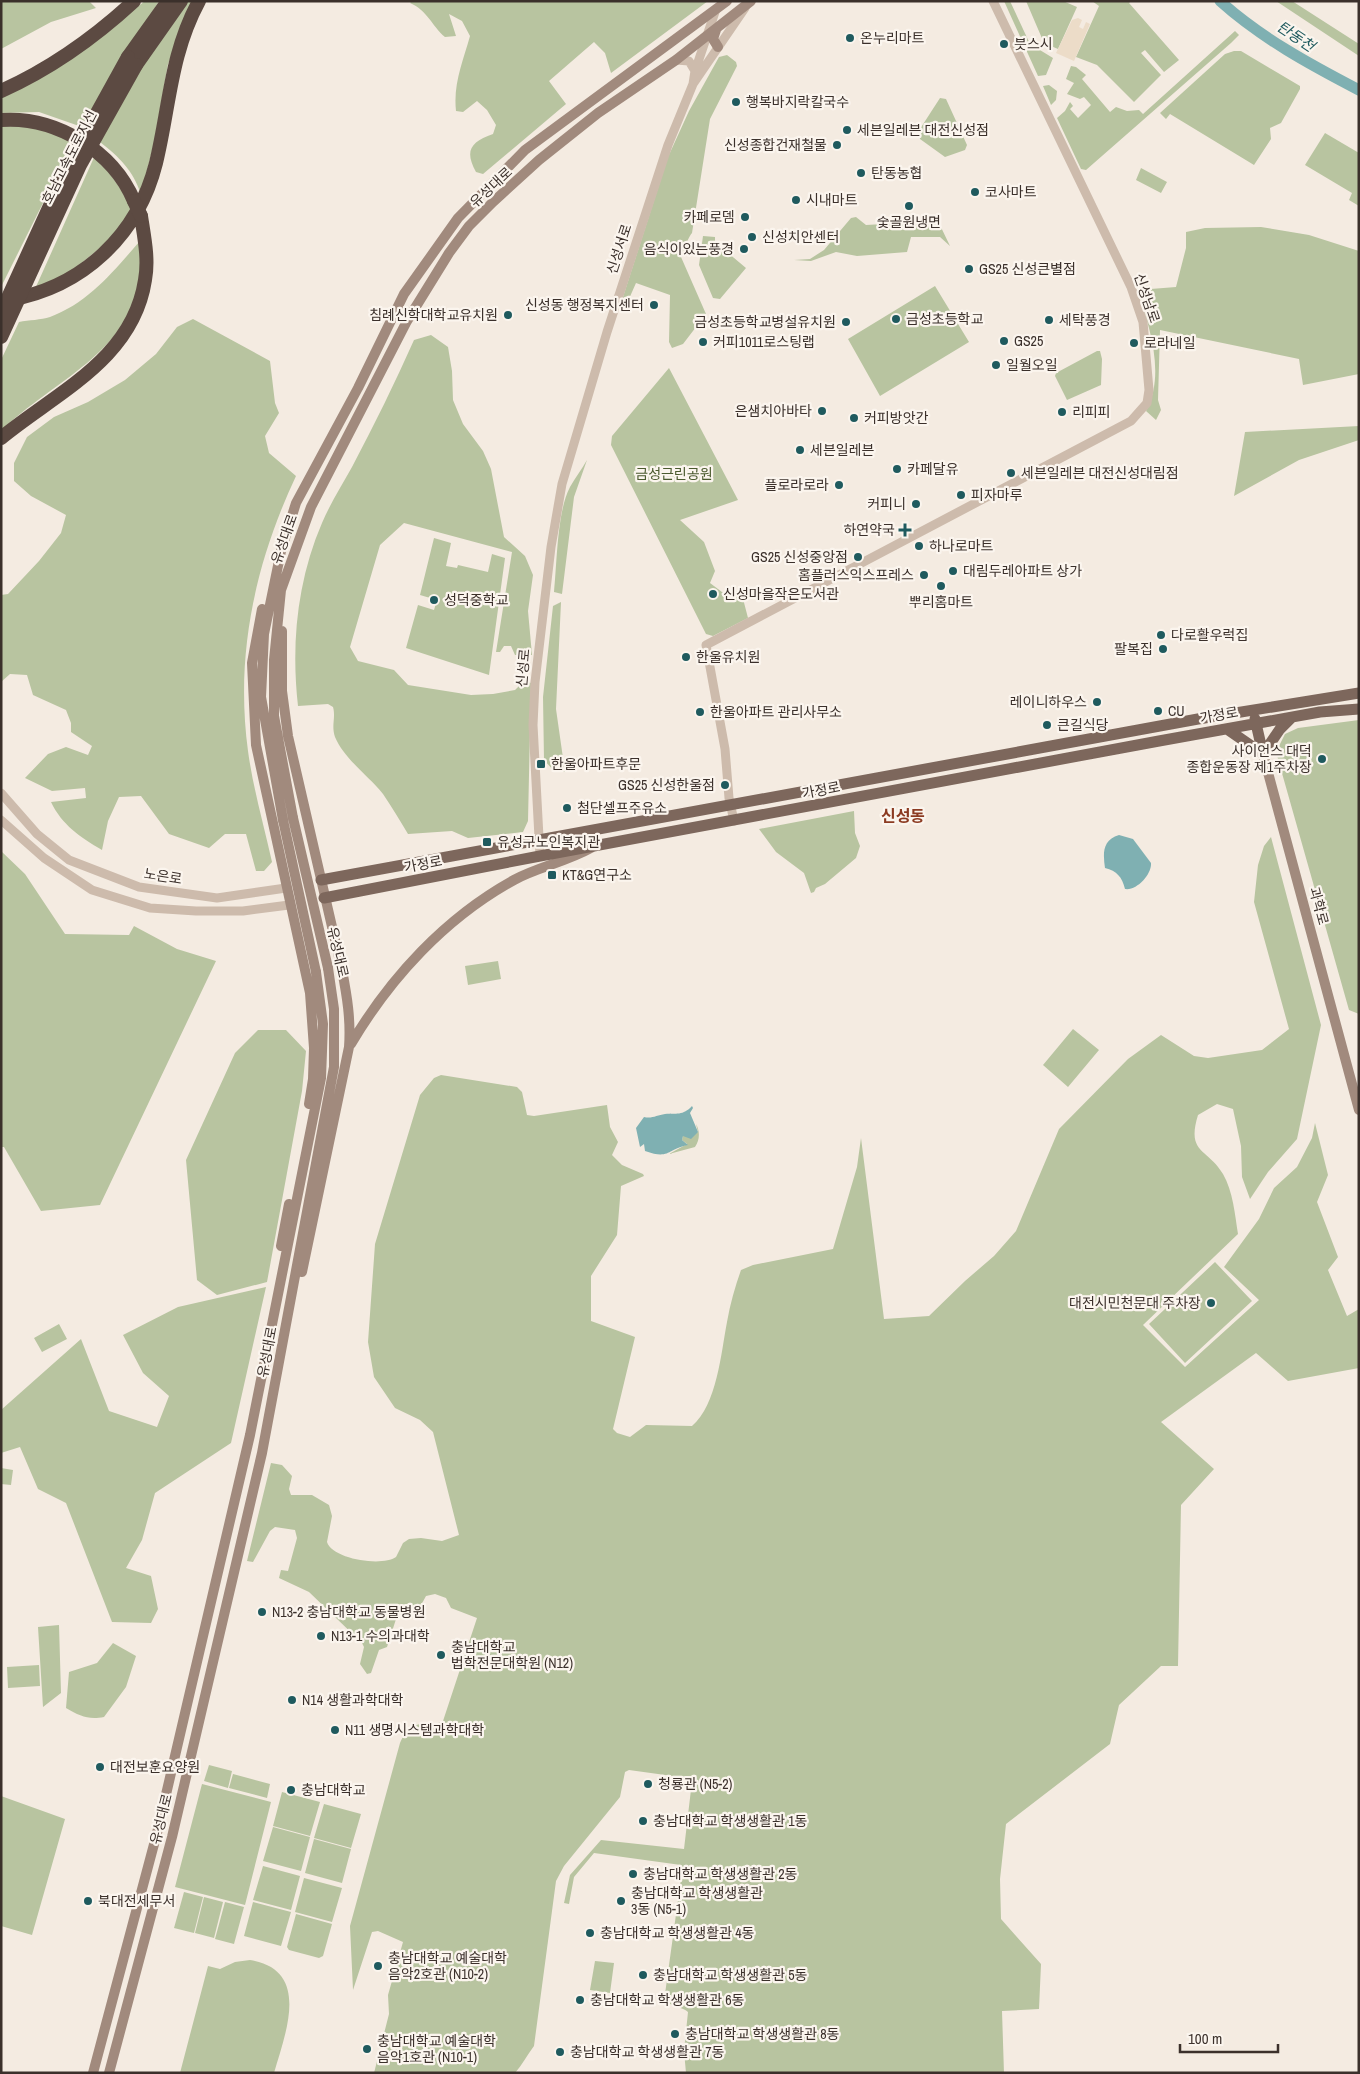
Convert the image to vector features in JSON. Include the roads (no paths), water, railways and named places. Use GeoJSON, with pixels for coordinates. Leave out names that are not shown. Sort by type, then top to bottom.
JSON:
{"type":"FeatureCollection","features":[{"type":"Feature","properties":{"kind":"highway"},"geometry":{"type":"LineString","coordinates":[[1,90],[73,50],[104,29],[134,1]]}},
{"type":"Feature","properties":{"kind":"highway","name":"호남고속도로지선"},"geometry":{"type":"LineString","coordinates":[[1,313],[70,162],[168,1]]}},
{"type":"Feature","properties":{"kind":"highway","name":"호남고속도로지선"},"geometry":{"type":"LineString","coordinates":[[1,337],[80,165],[132,61],[181,1]]}},
{"type":"Feature","properties":{"kind":"highway"},"geometry":{"type":"LineString","coordinates":[[1,301],[42,292],[78,274],[106,253],[133,220],[156,165],[175,58],[199,1]]}},
{"type":"Feature","properties":{"kind":"highway"},"geometry":{"type":"LineString","coordinates":[[1,120],[35,122],[68,133],[97,152],[116,170],[134,201],[141,216],[146,254],[146,280],[138,308],[124,335],[101,363],[1,438]]}},
{"type":"Feature","properties":{"kind":"main road","name":"유성대로"},"geometry":{"type":"LineString","coordinates":[[92,2073],[159,1824],[250,1434],[321,1078],[323,1024],[316,972],[288,819],[262,698],[264,634],[281,551],[296,503],[358,388],[404,294],[458,218],[525,150],[715,12],[727,1]]}},
{"type":"Feature","properties":{"kind":"main road","name":"유성대로"},"geometry":{"type":"LineString","coordinates":[[109,2073],[172,1837],[266,1437],[334,1067],[334,1010],[328,968],[288,819],[274,716],[276,626],[281,590],[292,555],[311,507],[407,321],[469,226],[539,160],[598,112],[676,60],[749,3]]}},
{"type":"Feature","properties":{"kind":"main road"},"geometry":{"type":"LineString","coordinates":[[712,33],[718,47]]}},
{"type":"Feature","properties":{"kind":"main road"},"geometry":{"type":"LineString","coordinates":[[274,1310],[283,1231],[313,1079],[314,1033],[310,993],[256,745],[252,663],[264,600],[281,551]]}},
{"type":"Feature","properties":{"kind":"main road"},"geometry":{"type":"LineString","coordinates":[[288,1315],[306,1257],[349,1047],[349,1006],[288,736],[282,691],[282,633],[292,555]]}},
{"type":"Feature","properties":{"kind":"main road","name":"가정로"},"geometry":{"type":"LineString","coordinates":[[322,880],[1253,709],[1359,693]]}},
{"type":"Feature","properties":{"kind":"main road","name":"과학로"},"geometry":{"type":"LineString","coordinates":[[1253,709],[1262,754],[1359,1110]]}},
{"type":"Feature","properties":{"kind":"main road","name":"가정로"},"geometry":{"type":"LineString","coordinates":[[290,905],[540,856],[1227,729],[1359,709]]}},
{"type":"Feature","properties":{"kind":"main road"},"geometry":{"type":"LineString","coordinates":[[1227,729],[1262,754],[1280,729],[1292,718]]}},
{"type":"Feature","properties":{"kind":"main road"},"geometry":{"type":"LineString","coordinates":[[349,1047],[368,1016],[396,978],[433,939],[481,902],[514,880],[573,858],[592,847]]}},
{"type":"Feature","properties":{"kind":"main road","name":"노은로"},"geometry":{"type":"LineString","coordinates":[[286,888],[322,880]]}},
{"type":"Feature","properties":{"kind":"street","name":"신성남로"},"geometry":{"type":"LineString","coordinates":[[731,806],[726,749],[706,645],[1131,421],[1147,403],[1149,390],[1144,322],[1131,287],[993,1]]}},
{"type":"Feature","properties":{"kind":"street"},"geometry":{"type":"LineString","coordinates":[[693,84],[749,3]]}},
{"type":"Feature","properties":{"kind":"street"},"geometry":{"type":"LineString","coordinates":[[693,84],[695,71],[712,33],[715,12]]}},
{"type":"Feature","properties":{"kind":"street"},"geometry":{"type":"LineString","coordinates":[[676,60],[689,61],[695,71]]}},
{"type":"Feature","properties":{"kind":"street","name":"신성서로"},"geometry":{"type":"LineString","coordinates":[[562,484],[668,145],[693,84]]}},
{"type":"Feature","properties":{"kind":"street","name":"신성로"},"geometry":{"type":"LineString","coordinates":[[540,856],[533,725],[535,682],[551,546],[562,484]]}},
{"type":"Feature","properties":{"kind":"street","name":"노은로"},"geometry":{"type":"LineString","coordinates":[[1,793],[37,834],[69,860],[139,887],[217,898],[286,888]]}},
{"type":"Feature","properties":{"kind":"street"},"geometry":{"type":"LineString","coordinates":[[731,806],[734,821]]}},
{"type":"Feature","properties":{"kind":"street"},"geometry":{"type":"LineString","coordinates":[[1,820],[44,858],[92,890],[150,908],[196,911],[243,911],[290,905]]}},
{"type":"Feature","properties":{"kind":"water"},"geometry":{"type":"Polygon","coordinates":[[[1119,835],[1133,839],[1151,863],[1149,872],[1143,881],[1130,889],[1125,889],[1121,878],[1116,873],[1105,868],[1105,848],[1109,840],[1119,835]]]}},
{"type":"Feature","properties":{"kind":"water"},"geometry":{"type":"Polygon","coordinates":[[[692,1106],[693,1108],[690,1113],[698,1132],[691,1139],[683,1136],[682,1140],[688,1145],[664,1154],[645,1151],[644,1144],[640,1147],[636,1128],[644,1117],[650,1118],[665,1114],[682,1113],[692,1106]]]}},
{"type":"Feature","properties":{"kind":"waterway","name":"탄동천"},"geometry":{"type":"LineString","coordinates":[[1220,1],[1269,39],[1359,90]]}},
{"type":"Feature","properties":{"kind":"place","name":"온누리마트"},"geometry":{"type":"Point","coordinates":[850,38]}},
{"type":"Feature","properties":{"kind":"place","name":"븟스시"},"geometry":{"type":"Point","coordinates":[1004,44]}},
{"type":"Feature","properties":{"kind":"place","name":"행복바지락칼국수"},"geometry":{"type":"Point","coordinates":[736,102]}},
{"type":"Feature","properties":{"kind":"place","name":"세븐일레븐 대전신성점"},"geometry":{"type":"Point","coordinates":[847,130]}},
{"type":"Feature","properties":{"kind":"place","name":"신성종합건재철물"},"geometry":{"type":"Point","coordinates":[837,145]}},
{"type":"Feature","properties":{"kind":"place","name":"탄동농협"},"geometry":{"type":"Point","coordinates":[861,173]}},
{"type":"Feature","properties":{"kind":"place","name":"코사마트"},"geometry":{"type":"Point","coordinates":[975,192]}},
{"type":"Feature","properties":{"kind":"place","name":"시내마트"},"geometry":{"type":"Point","coordinates":[796,200]}},
{"type":"Feature","properties":{"kind":"place","name":"숯골원냉면"},"geometry":{"type":"Point","coordinates":[909,206]}},
{"type":"Feature","properties":{"kind":"place","name":"카페로뎀"},"geometry":{"type":"Point","coordinates":[745,217]}},
{"type":"Feature","properties":{"kind":"place","name":"신성치안센터"},"geometry":{"type":"Point","coordinates":[752,237]}},
{"type":"Feature","properties":{"kind":"place","name":"음식이있는풍경"},"geometry":{"type":"Point","coordinates":[744,249]}},
{"type":"Feature","properties":{"kind":"place","name":"GS25 신성큰별점"},"geometry":{"type":"Point","coordinates":[969,269]}},
{"type":"Feature","properties":{"kind":"place","name":"신성동 행정복지센터"},"geometry":{"type":"Point","coordinates":[654,305]}},
{"type":"Feature","properties":{"kind":"place","name":"침례신학대학교유치원"},"geometry":{"type":"Point","coordinates":[508,315]}},
{"type":"Feature","properties":{"kind":"place","name":"금성초등학교"},"geometry":{"type":"Point","coordinates":[896,319]}},
{"type":"Feature","properties":{"kind":"place","name":"세탁풍경"},"geometry":{"type":"Point","coordinates":[1049,320]}},
{"type":"Feature","properties":{"kind":"place","name":"금성초등학교병설유치원"},"geometry":{"type":"Point","coordinates":[846,322]}},
{"type":"Feature","properties":{"kind":"place","name":"GS25"},"geometry":{"type":"Point","coordinates":[1004,341]}},
{"type":"Feature","properties":{"kind":"place","name":"커피1011로스팅랩"},"geometry":{"type":"Point","coordinates":[703,342]}},
{"type":"Feature","properties":{"kind":"place","name":"로라네일"},"geometry":{"type":"Point","coordinates":[1134,343]}},
{"type":"Feature","properties":{"kind":"place","name":"일월오일"},"geometry":{"type":"Point","coordinates":[996,365]}},
{"type":"Feature","properties":{"kind":"place","name":"은샘치아바타"},"geometry":{"type":"Point","coordinates":[822,411]}},
{"type":"Feature","properties":{"kind":"place","name":"리피피"},"geometry":{"type":"Point","coordinates":[1062,412]}},
{"type":"Feature","properties":{"kind":"place","name":"커피방앗간"},"geometry":{"type":"Point","coordinates":[854,418]}},
{"type":"Feature","properties":{"kind":"place","name":"세븐일레븐"},"geometry":{"type":"Point","coordinates":[800,450]}},
{"type":"Feature","properties":{"kind":"place","name":"카페달유"},"geometry":{"type":"Point","coordinates":[897,469]}},
{"type":"Feature","properties":{"kind":"place","name":"세븐일레븐 대전신성대림점"},"geometry":{"type":"Point","coordinates":[1011,473]}},
{"type":"Feature","properties":{"kind":"place","name":"플로라로라"},"geometry":{"type":"Point","coordinates":[839,485]}},
{"type":"Feature","properties":{"kind":"place","name":"피자마루"},"geometry":{"type":"Point","coordinates":[961,495]}},
{"type":"Feature","properties":{"kind":"place","name":"커피니"},"geometry":{"type":"Point","coordinates":[916,504]}},
{"type":"Feature","properties":{"kind":"place","name":"하연약국"},"geometry":{"type":"Point","coordinates":[905,530]}},
{"type":"Feature","properties":{"kind":"place","name":"하나로마트"},"geometry":{"type":"Point","coordinates":[919,546]}},
{"type":"Feature","properties":{"kind":"place","name":"GS25 신성중앙점"},"geometry":{"type":"Point","coordinates":[858,557]}},
{"type":"Feature","properties":{"kind":"place","name":"대림두레아파트 상가"},"geometry":{"type":"Point","coordinates":[953,571]}},
{"type":"Feature","properties":{"kind":"place","name":"홈플러스익스프레스"},"geometry":{"type":"Point","coordinates":[924,575]}},
{"type":"Feature","properties":{"kind":"place","name":"뿌리홈마트"},"geometry":{"type":"Point","coordinates":[941,586]}},
{"type":"Feature","properties":{"kind":"place","name":"신성마을작은도서관"},"geometry":{"type":"Point","coordinates":[713,594]}},
{"type":"Feature","properties":{"kind":"place","name":"성덕중학교"},"geometry":{"type":"Point","coordinates":[434,600]}},
{"type":"Feature","properties":{"kind":"place","name":"다로활우럭집"},"geometry":{"type":"Point","coordinates":[1161,635]}},
{"type":"Feature","properties":{"kind":"place","name":"팔복집"},"geometry":{"type":"Point","coordinates":[1163,649]}},
{"type":"Feature","properties":{"kind":"place","name":"한울유치원"},"geometry":{"type":"Point","coordinates":[686,657]}},
{"type":"Feature","properties":{"kind":"place","name":"레이니하우스"},"geometry":{"type":"Point","coordinates":[1097,702]}},
{"type":"Feature","properties":{"kind":"place","name":"CU"},"geometry":{"type":"Point","coordinates":[1158,711]}},
{"type":"Feature","properties":{"kind":"place","name":"한울아파트 관리사무소"},"geometry":{"type":"Point","coordinates":[700,712]}},
{"type":"Feature","properties":{"kind":"place","name":"큰길식당"},"geometry":{"type":"Point","coordinates":[1047,725]}},
{"type":"Feature","properties":{"kind":"place","name":"사이언스 대덕 종합운동장 제1주차장"},"geometry":{"type":"Point","coordinates":[1322,759]}},
{"type":"Feature","properties":{"kind":"place","name":"한울아파트후문"},"geometry":{"type":"Point","coordinates":[541,764]}},
{"type":"Feature","properties":{"kind":"place","name":"GS25 신성한울점"},"geometry":{"type":"Point","coordinates":[725,785]}},
{"type":"Feature","properties":{"kind":"place","name":"첨단셀프주유소"},"geometry":{"type":"Point","coordinates":[567,808]}},
{"type":"Feature","properties":{"kind":"place","name":"유성구노인복지관"},"geometry":{"type":"Point","coordinates":[487,842]}},
{"type":"Feature","properties":{"kind":"place","name":"KT&G연구소"},"geometry":{"type":"Point","coordinates":[552,875]}},
{"type":"Feature","properties":{"kind":"place","name":"대전시민천문대 주차장"},"geometry":{"type":"Point","coordinates":[1211,1303]}},
{"type":"Feature","properties":{"kind":"place","name":"N13-2 충남대학교 동물병원"},"geometry":{"type":"Point","coordinates":[262,1612]}},
{"type":"Feature","properties":{"kind":"place","name":"N13-1 수의과대학"},"geometry":{"type":"Point","coordinates":[321,1636]}},
{"type":"Feature","properties":{"kind":"place","name":"충남대학교 법학전문대학원 (N12)"},"geometry":{"type":"Point","coordinates":[441,1655]}},
{"type":"Feature","properties":{"kind":"place","name":"N14 생활과학대학"},"geometry":{"type":"Point","coordinates":[292,1700]}},
{"type":"Feature","properties":{"kind":"place","name":"N11 생명시스템과학대학"},"geometry":{"type":"Point","coordinates":[335,1730]}},
{"type":"Feature","properties":{"kind":"place","name":"대전보훈요양원"},"geometry":{"type":"Point","coordinates":[100,1767]}},
{"type":"Feature","properties":{"kind":"place","name":"청룡관 (N5-2)"},"geometry":{"type":"Point","coordinates":[648,1784]}},
{"type":"Feature","properties":{"kind":"place","name":"충남대학교"},"geometry":{"type":"Point","coordinates":[291,1790]}},
{"type":"Feature","properties":{"kind":"place","name":"충남대학교 학생생활관 1동"},"geometry":{"type":"Point","coordinates":[643,1821]}},
{"type":"Feature","properties":{"kind":"place","name":"충남대학교 학생생활관 2동"},"geometry":{"type":"Point","coordinates":[633,1874]}},
{"type":"Feature","properties":{"kind":"place","name":"북대전세무서"},"geometry":{"type":"Point","coordinates":[88,1901]}},
{"type":"Feature","properties":{"kind":"place","name":"충남대학교 학생생활관 3동 (N5-1)"},"geometry":{"type":"Point","coordinates":[621,1901]}},
{"type":"Feature","properties":{"kind":"place","name":"충남대학교 학생생활관 4동"},"geometry":{"type":"Point","coordinates":[590,1933]}},
{"type":"Feature","properties":{"kind":"place","name":"충남대학교 예술대학 음악2호관 (N10-2)"},"geometry":{"type":"Point","coordinates":[378,1966]}},
{"type":"Feature","properties":{"kind":"place","name":"충남대학교 학생생활관 5동"},"geometry":{"type":"Point","coordinates":[643,1975]}},
{"type":"Feature","properties":{"kind":"place","name":"충남대학교 학생생활관 6동"},"geometry":{"type":"Point","coordinates":[580,2000]}},
{"type":"Feature","properties":{"kind":"place","name":"충남대학교 학생생활관 8동"},"geometry":{"type":"Point","coordinates":[675,2034]}},
{"type":"Feature","properties":{"kind":"place","name":"충남대학교 예술대학 음악1호관 (N10-1)"},"geometry":{"type":"Point","coordinates":[367,2049]}},
{"type":"Feature","properties":{"kind":"place","name":"충남대학교 학생생활관 7동"},"geometry":{"type":"Point","coordinates":[560,2052]}},
{"type":"Feature","properties":{"kind":"district","name":"신성동"},"geometry":{"type":"Point","coordinates":[903,816]}},
{"type":"Feature","properties":{"kind":"park label","name":"금성근린공원"},"geometry":{"type":"Point","coordinates":[674,474]}}]}
